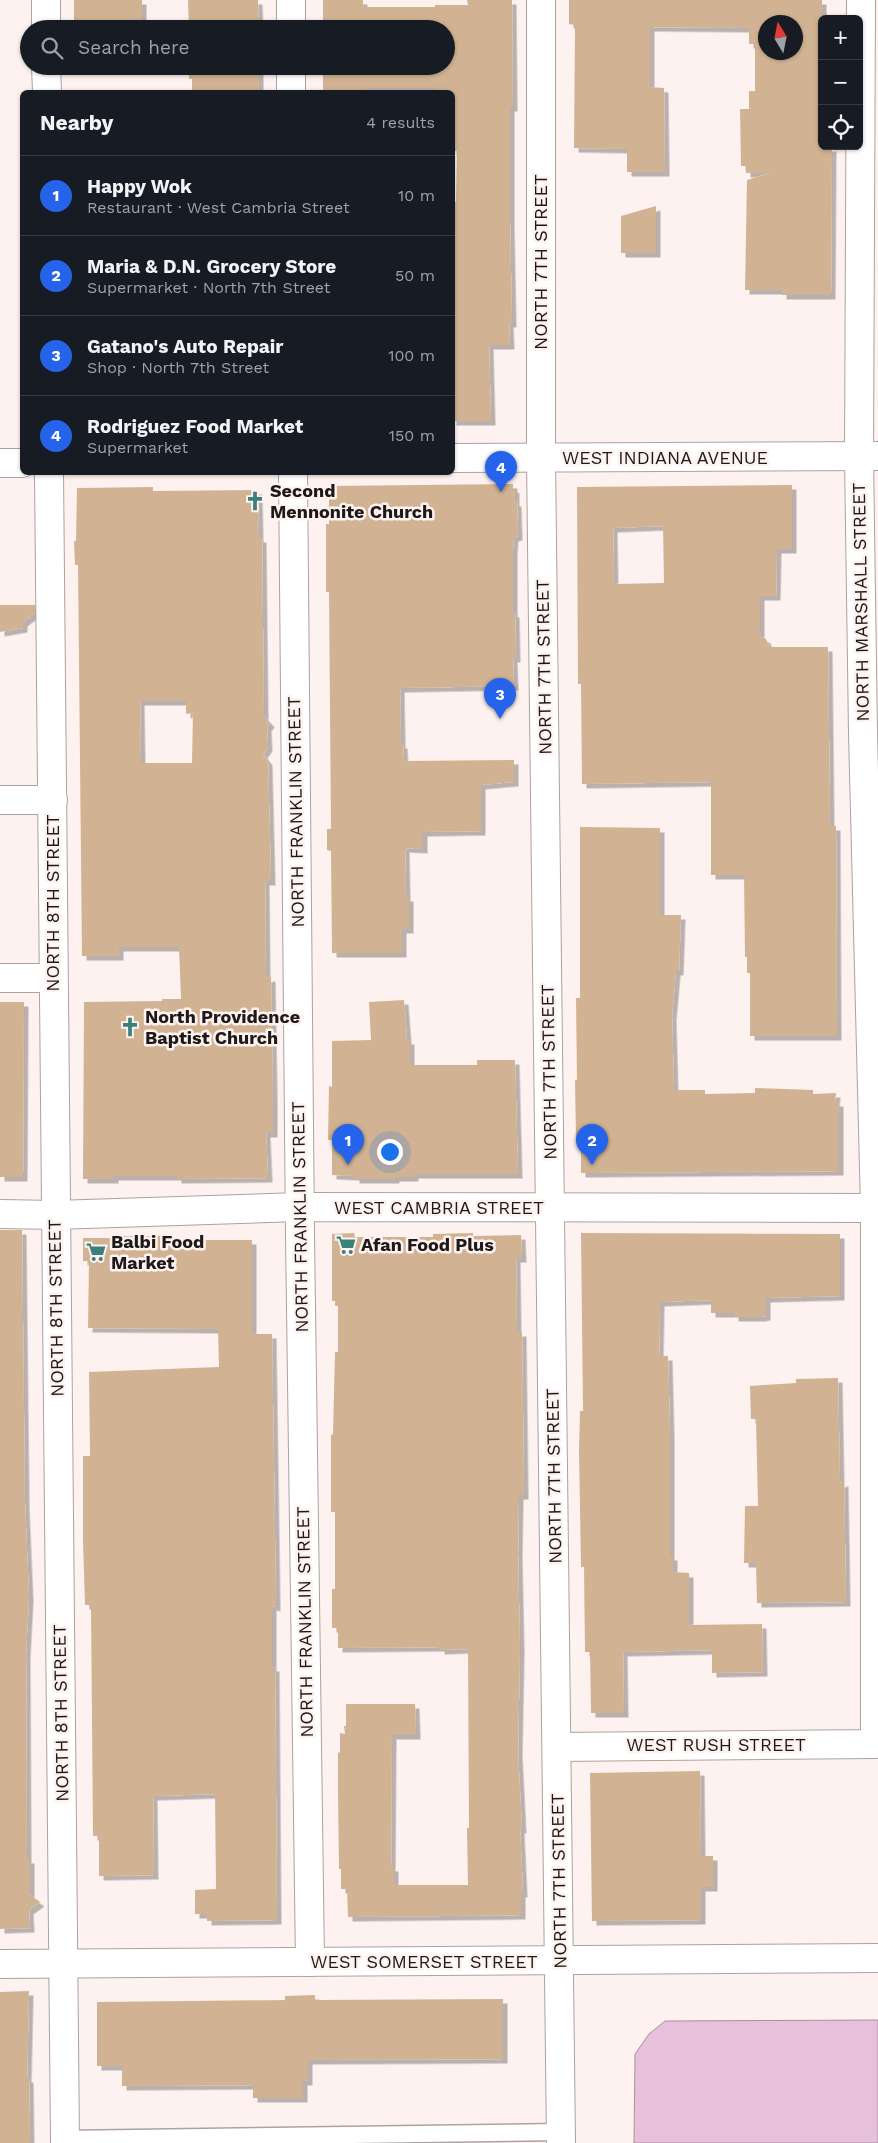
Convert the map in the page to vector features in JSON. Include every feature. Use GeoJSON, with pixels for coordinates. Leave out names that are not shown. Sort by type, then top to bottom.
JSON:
{"type":"FeatureCollection","features":[{"type":"Feature","properties":{"kind":"street"},"geometry":{"type":"LineString","coordinates":[[46,0],[46,20]]}},
{"type":"Feature","properties":{"kind":"street"},"geometry":{"type":"LineString","coordinates":[[291,0],[291,20]]}},
{"type":"Feature","properties":{"kind":"street","name":"NORTH 7TH STREET"},"geometry":{"type":"LineString","coordinates":[[542,0],[541,458],[558,1747],[561,2137]]}},
{"type":"Feature","properties":{"kind":"street","name":"NORTH MARSHALL STREET"},"geometry":{"type":"LineString","coordinates":[[861,0],[869,456],[863,733],[876,1208],[875,1744]]}},
{"type":"Feature","properties":{"kind":"street"},"geometry":{"type":"LineString","coordinates":[[46,75],[47,90]]}},
{"type":"Feature","properties":{"kind":"street"},"geometry":{"type":"LineString","coordinates":[[291,75],[291,90]]}},
{"type":"Feature","properties":{"kind":"street","name":"WEST INDIANA AVENUE"},"geometry":{"type":"LineString","coordinates":[[455,458],[869,456]]}},
{"type":"Feature","properties":{"kind":"street"},"geometry":{"type":"LineString","coordinates":[[0,463],[20,463]]}},
{"type":"Feature","properties":{"kind":"street","name":"NORTH 8TH STREET"},"geometry":{"type":"LineString","coordinates":[[49,475],[53,800],[52,978],[65,2141]]}},
{"type":"Feature","properties":{"kind":"street","name":"NORTH FRANKLIN STREET"},"geometry":{"type":"LineString","coordinates":[[293,475],[299,1207],[310,1962]]}},
{"type":"Feature","properties":{"kind":"street"},"geometry":{"type":"LineString","coordinates":[[0,800],[53,800]]}},
{"type":"Feature","properties":{"kind":"street"},"geometry":{"type":"LineString","coordinates":[[0,978],[52,978]]}},
{"type":"Feature","properties":{"kind":"street","name":"WEST CAMBRIA STREET"},"geometry":{"type":"LineString","coordinates":[[0,1214],[55,1215],[299,1207],[876,1208]]}},
{"type":"Feature","properties":{"kind":"street","name":"WEST RUSH STREET"},"geometry":{"type":"LineString","coordinates":[[558,1747],[875,1744]]}},
{"type":"Feature","properties":{"kind":"street","name":"WEST SOMERSET STREET"},"geometry":{"type":"LineString","coordinates":[[0,1964],[560,1962],[878,1958]]}},
{"type":"Feature","properties":{"kind":"lane"},"geometry":{"type":"LineString","coordinates":[[65,2141],[561,2137]]}},
{"type":"Feature","properties":{"kind":"shaded area"},"geometry":{"type":"Polygon","coordinates":[[[878,2020],[878,2143],[634,2143],[635,2054],[649,2034],[665,2021],[878,2020]]]}},
{"type":"Feature","properties":{"kind":"building"},"geometry":{"type":"Polygon","coordinates":[[[74,0],[142,0],[142,20],[74,20],[74,0]]]}},
{"type":"Feature","properties":{"kind":"building"},"geometry":{"type":"Polygon","coordinates":[[[188,0],[258,0],[259,20],[189,20],[188,0]]]}},
{"type":"Feature","properties":{"kind":"building"},"geometry":{"type":"Polygon","coordinates":[[[323,0],[363,0],[363,7],[435,7],[435,5],[468,5],[467,0],[512,0],[513,107],[510,107],[510,222],[512,323],[509,323],[510,345],[489,345],[491,421],[455,421],[455,202],[457,151],[455,151],[455,90],[437,90],[437,88],[366,88],[366,90],[323,90],[323,75],[455,75],[455,20],[323,20],[323,0]]]}},
{"type":"Feature","properties":{"kind":"building"},"geometry":{"type":"Polygon","coordinates":[[[569,0],[822,0],[822,15],[818,15],[818,150],[832,150],[831,295],[782,295],[782,290],[745,290],[747,180],[770,173],[746,173],[746,166],[741,166],[740,109],[749,109],[749,91],[755,91],[755,44],[749,44],[749,28],[650,27],[650,87],[664,88],[665,172],[627,172],[627,149],[574,148],[575,25],[569,24],[569,0]]]}},
{"type":"Feature","properties":{"kind":"building"},"geometry":{"type":"Polygon","coordinates":[[[189,75],[259,75],[259,90],[192,90],[192,79],[189,79],[189,75]]]}},
{"type":"Feature","properties":{"kind":"building"},"geometry":{"type":"Polygon","coordinates":[[[656,206],[656,253],[621,253],[621,216],[656,206]]]}},
{"type":"Feature","properties":{"kind":"building"},"geometry":{"type":"Polygon","coordinates":[[[513,484],[515,502],[517,502],[518,536],[514,537],[513,549],[513,613],[515,613],[516,658],[513,658],[514,686],[400,688],[401,744],[403,744],[404,761],[514,760],[514,782],[481,785],[481,831],[423,832],[423,849],[405,848],[406,897],[409,897],[409,929],[402,929],[402,953],[332,953],[331,851],[327,850],[327,829],[331,829],[329,592],[326,592],[326,524],[329,524],[329,486],[513,484]]]}},
{"type":"Feature","properties":{"kind":"building"},"geometry":{"type":"Polygon","coordinates":[[[792,485],[792,549],[777,549],[776,596],[760,596],[760,636],[766,639],[769,647],[828,647],[830,826],[836,826],[837,1036],[750,1036],[750,973],[747,973],[747,957],[745,957],[744,875],[711,875],[711,782],[582,784],[581,684],[578,684],[577,487],[792,485]],[[663,526],[613,528],[614,584],[664,583],[663,526]]]}},
{"type":"Feature","properties":{"kind":"building"},"geometry":{"type":"Polygon","coordinates":[[[153,487],[153,491],[258,490],[259,538],[262,538],[264,716],[270,723],[267,727],[268,747],[263,754],[268,761],[271,881],[265,881],[266,978],[271,977],[273,1095],[273,1133],[266,1133],[268,1178],[177,1179],[177,1176],[114,1176],[114,1179],[83,1179],[84,1002],[181,999],[179,947],[119,947],[119,956],[82,956],[78,565],[75,565],[74,541],[76,541],[77,488],[153,487]],[[140,701],[141,763],[192,763],[193,713],[186,714],[186,701],[140,701]]]}},
{"type":"Feature","properties":{"kind":"building"},"geometry":{"type":"Polygon","coordinates":[[[0,605],[35,605],[35,613],[23,622],[23,628],[0,632],[0,605]]]}},
{"type":"Feature","properties":{"kind":"building"},"geometry":{"type":"Polygon","coordinates":[[[580,827],[660,828],[660,915],[681,915],[679,971],[676,971],[672,1016],[674,1090],[705,1090],[705,1094],[755,1093],[755,1088],[813,1090],[813,1094],[836,1093],[835,1102],[839,1102],[839,1171],[581,1173],[581,1140],[576,1140],[575,1080],[577,1080],[576,998],[580,998],[580,827]]]}},
{"type":"Feature","properties":{"kind":"building"},"geometry":{"type":"Polygon","coordinates":[[[404,1000],[407,1040],[410,1040],[410,1065],[477,1065],[477,1060],[515,1060],[518,1174],[414,1174],[414,1177],[395,1177],[395,1179],[355,1179],[355,1176],[332,1175],[332,1140],[328,1140],[329,1086],[332,1087],[332,1041],[371,1040],[369,1002],[404,1000]]]}},
{"type":"Feature","properties":{"kind":"building"},"geometry":{"type":"Polygon","coordinates":[[[0,1002],[24,1002],[23,1177],[0,1177],[0,1002]]]}},
{"type":"Feature","properties":{"kind":"building"},"geometry":{"type":"Polygon","coordinates":[[[0,1230],[22,1230],[25,1504],[29,1597],[26,1653],[27,1859],[30,1859],[30,1895],[40,1902],[29,1910],[30,1928],[0,1929],[0,1230]]]}},
{"type":"Feature","properties":{"kind":"building"},"geometry":{"type":"Polygon","coordinates":[[[354,1233],[355,1237],[433,1237],[433,1234],[473,1233],[473,1236],[521,1235],[522,1258],[516,1258],[517,1332],[522,1332],[524,1495],[519,1495],[518,1553],[520,1649],[518,1752],[523,1893],[521,1893],[521,1915],[348,1917],[347,1889],[341,1889],[341,1869],[339,1869],[338,1753],[340,1752],[340,1733],[345,1734],[346,1704],[415,1704],[416,1735],[392,1735],[391,1867],[394,1867],[394,1885],[468,1885],[468,1649],[440,1650],[440,1647],[338,1648],[338,1628],[332,1628],[332,1589],[335,1589],[335,1512],[331,1512],[331,1435],[333,1434],[335,1352],[338,1352],[338,1306],[335,1306],[335,1301],[332,1301],[332,1234],[354,1233]]]}},
{"type":"Feature","properties":{"kind":"building"},"geometry":{"type":"Polygon","coordinates":[[[581,1233],[840,1234],[840,1296],[766,1298],[766,1316],[760,1317],[734,1317],[734,1313],[711,1313],[711,1300],[660,1302],[659,1356],[668,1356],[670,1556],[673,1556],[673,1572],[689,1573],[689,1625],[762,1624],[763,1672],[712,1673],[712,1650],[623,1652],[624,1713],[591,1713],[590,1652],[585,1652],[584,1567],[581,1567],[579,1450],[580,1411],[583,1411],[581,1233]]]}},
{"type":"Feature","properties":{"kind":"building"},"geometry":{"type":"Polygon","coordinates":[[[115,1236],[161,1236],[162,1240],[252,1240],[252,1334],[272,1334],[276,1607],[272,1606],[272,1667],[275,1667],[277,1920],[207,1921],[207,1914],[195,1914],[195,1890],[216,1889],[215,1794],[153,1796],[154,1875],[99,1876],[99,1836],[93,1836],[91,1605],[85,1605],[83,1541],[83,1456],[90,1456],[89,1372],[219,1367],[218,1329],[88,1328],[89,1261],[83,1261],[83,1238],[115,1238],[115,1236]]]}},
{"type":"Feature","properties":{"kind":"building"},"geometry":{"type":"Polygon","coordinates":[[[838,1378],[840,1483],[844,1482],[846,1602],[757,1603],[756,1563],[744,1563],[745,1506],[758,1506],[756,1419],[751,1419],[750,1386],[796,1383],[796,1379],[838,1378]]]}},
{"type":"Feature","properties":{"kind":"building"},"geometry":{"type":"Polygon","coordinates":[[[700,1771],[701,1856],[713,1856],[713,1887],[701,1887],[701,1920],[592,1921],[590,1773],[700,1771]]]}},
{"type":"Feature","properties":{"kind":"building"},"geometry":{"type":"Polygon","coordinates":[[[29,1991],[27,2078],[29,2078],[30,2143],[0,2143],[0,1992],[29,1991]]]}},
{"type":"Feature","properties":{"kind":"building"},"geometry":{"type":"Polygon","coordinates":[[[315,1995],[315,2000],[503,1999],[503,2059],[308,2060],[308,2081],[303,2081],[303,2098],[253,2098],[253,2085],[122,2086],[122,2066],[97,2066],[97,2002],[285,2000],[285,1996],[315,1995]]]}},
{"type":"Feature","properties":{"kind":"place","name":"Rodriguez Food Market"},"geometry":{"type":"Point","coordinates":[501,492]}},
{"type":"Feature","properties":{"kind":"place","name":"Second Mennonite Church"},"geometry":{"type":"Point","coordinates":[255,501]}},
{"type":"Feature","properties":{"kind":"place","name":"Gatano's Auto Repair"},"geometry":{"type":"Point","coordinates":[500,719]}},
{"type":"Feature","properties":{"kind":"place","name":"North Providence Baptist Church"},"geometry":{"type":"Point","coordinates":[130,1027]}},
{"type":"Feature","properties":{"kind":"place","name":"Happy Wok"},"geometry":{"type":"Point","coordinates":[348,1165]}},
{"type":"Feature","properties":{"kind":"place","name":"Maria & D.N. Grocery Store"},"geometry":{"type":"Point","coordinates":[592,1165]}},
{"type":"Feature","properties":{"kind":"place","name":"Afan Food Plus"},"geometry":{"type":"Point","coordinates":[346,1245]}},
{"type":"Feature","properties":{"kind":"place","name":"Balbi Food Market"},"geometry":{"type":"Point","coordinates":[96,1252]}}]}
